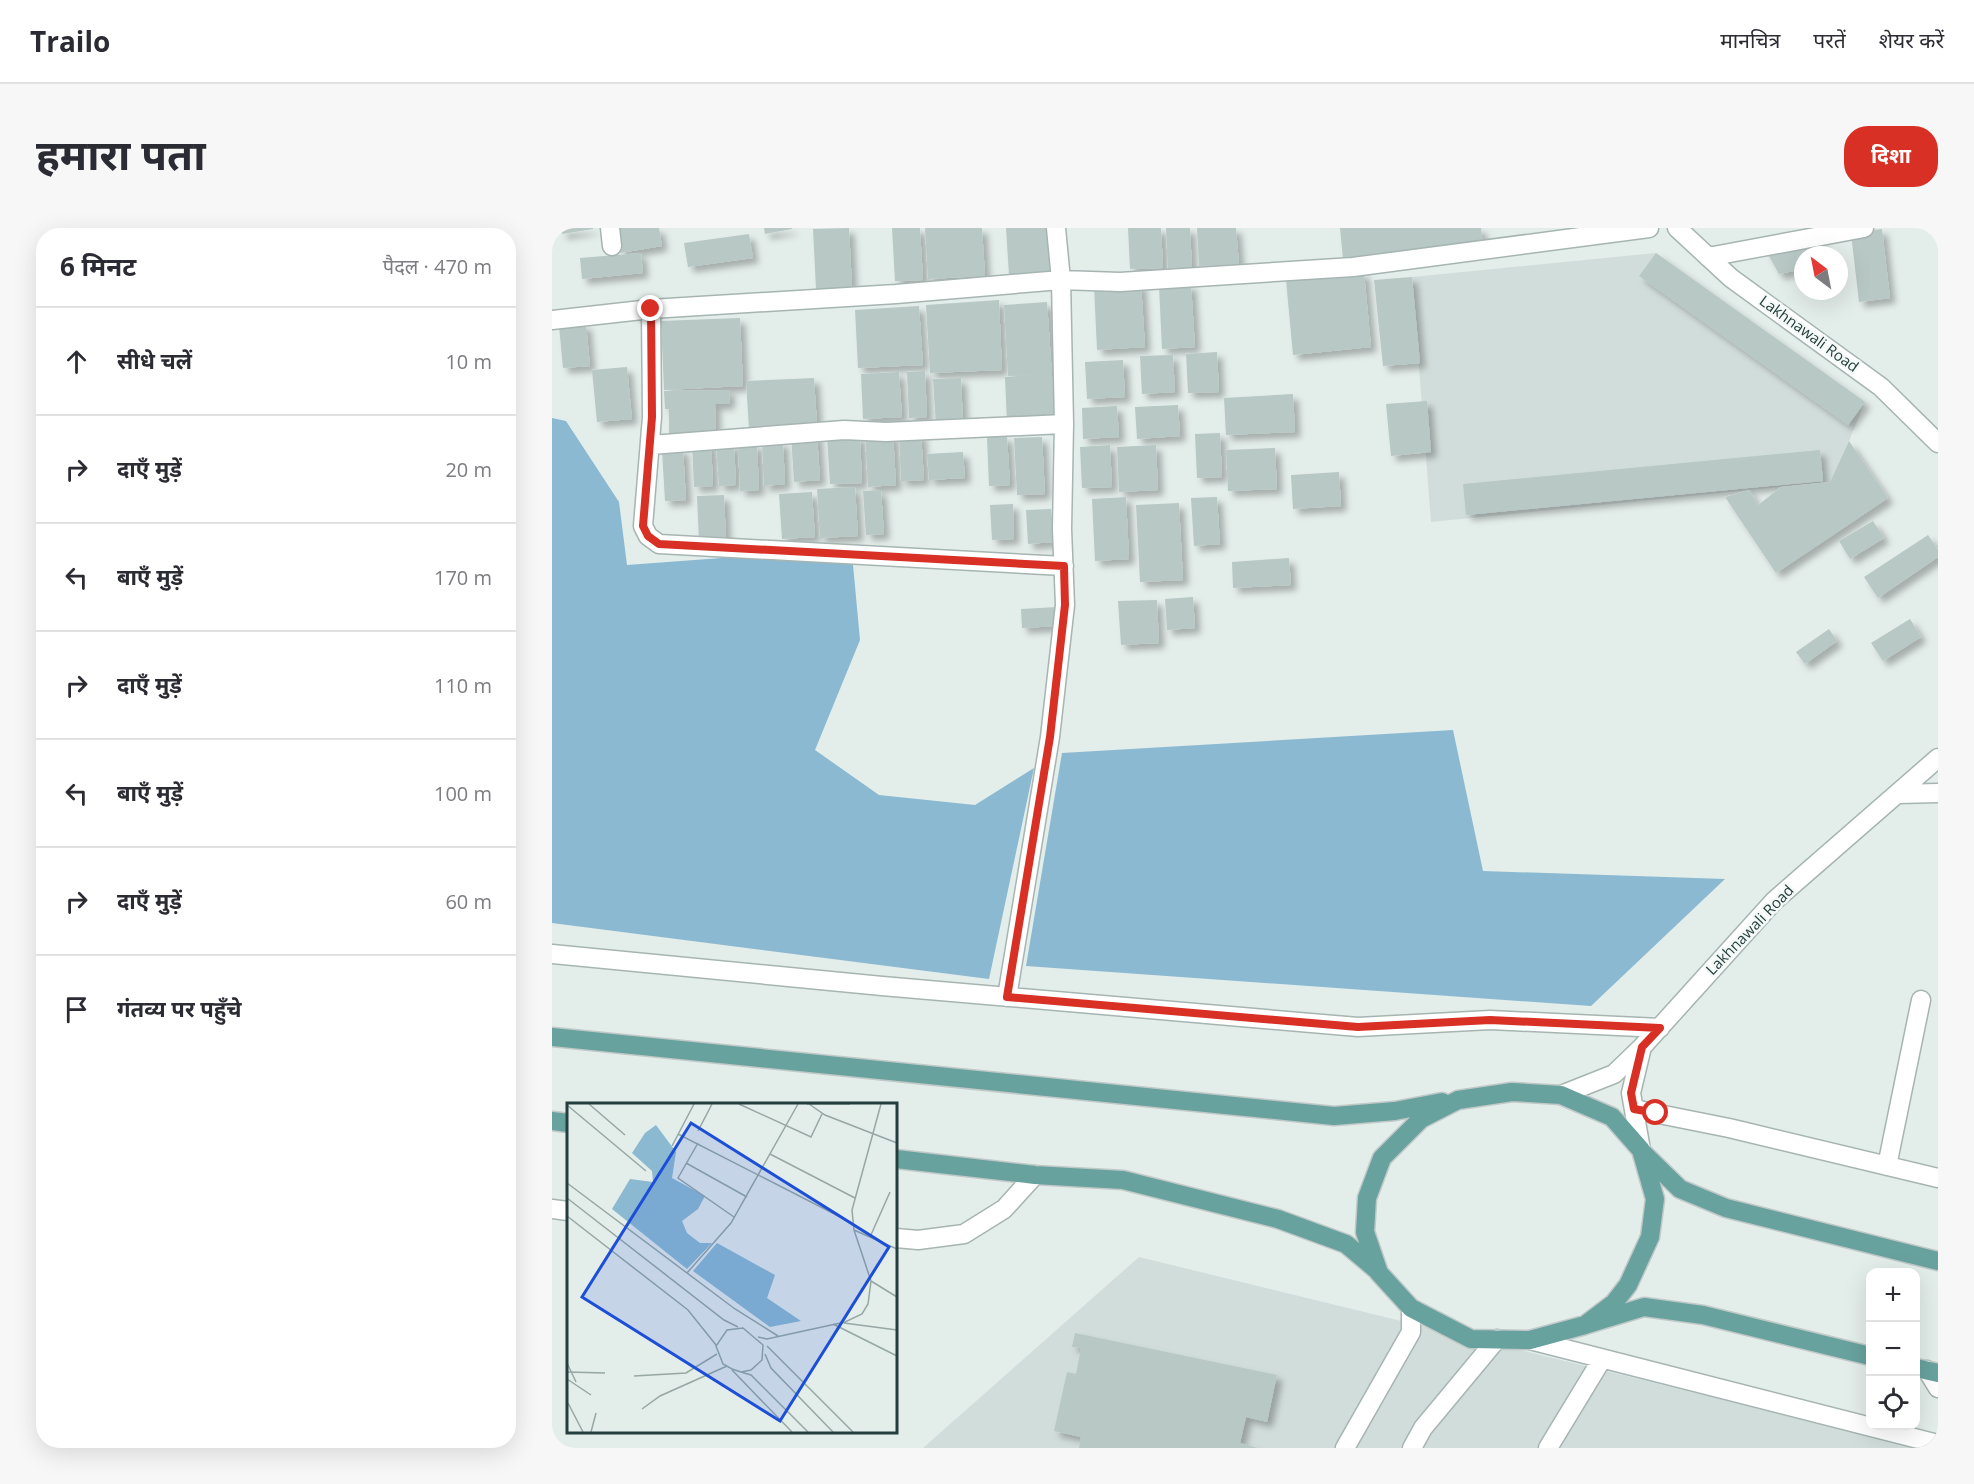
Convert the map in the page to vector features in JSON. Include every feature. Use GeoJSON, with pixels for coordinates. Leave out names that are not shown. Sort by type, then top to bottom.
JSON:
{"type":"FeatureCollection","features":[{"type":"Feature","properties":{"kind":"main road"},"geometry":{"type":"LineString","coordinates":[[552,1037],[1334,1116],[1395,1111],[1512,1092],[1561,1095],[1612,1116],[1641,1150],[1680,1189],[1726,1208],[1938,1261]]}},
{"type":"Feature","properties":{"kind":"main road"},"geometry":{"type":"LineString","coordinates":[[1379,1273],[1365,1232],[1368,1198],[1382,1158],[1421,1119],[1458,1100]]}},
{"type":"Feature","properties":{"kind":"main road"},"geometry":{"type":"LineString","coordinates":[[552,1121],[567,1123]]}},
{"type":"Feature","properties":{"kind":"main road"},"geometry":{"type":"LineString","coordinates":[[1585,1325],[1614,1303],[1628,1285],[1650,1238],[1655,1199],[1641,1150]]}},
{"type":"Feature","properties":{"kind":"main road"},"geometry":{"type":"LineString","coordinates":[[897,1159],[1035,1175],[1122,1180],[1278,1219],[1346,1244],[1379,1273],[1411,1308],[1471,1340],[1530,1340],[1644,1307],[1703,1315],[1866,1355]]}},
{"type":"Feature","properties":{"kind":"street"},"geometry":{"type":"LineString","coordinates":[[1007,997],[1050,737],[1065,605],[1061,280],[1056,228]]}},
{"type":"Feature","properties":{"kind":"street"},"geometry":{"type":"LineString","coordinates":[[552,320],[651,309],[896,294],[1061,280],[1120,282],[1353,267],[1649,228]]}},
{"type":"Feature","properties":{"kind":"street","name":"Lakhnawali Road"},"geometry":{"type":"LineString","coordinates":[[1677,228],[1731,278],[1881,387],[1938,443]]}},
{"type":"Feature","properties":{"kind":"street"},"geometry":{"type":"LineString","coordinates":[[1708,257],[1807,233],[1864,228]]}},
{"type":"Feature","properties":{"kind":"street"},"geometry":{"type":"LineString","coordinates":[[651,309],[651,445],[643,526],[648,536],[659,544],[1064,566]]}},
{"type":"Feature","properties":{"kind":"street"},"geometry":{"type":"LineString","coordinates":[[651,445],[844,430],[886,432],[1064,424]]}},
{"type":"Feature","properties":{"kind":"street","name":"Lakhnawali Road"},"geometry":{"type":"LineString","coordinates":[[1561,1095],[1614,1074],[1660,1028],[1774,902],[1936,760]]}},
{"type":"Feature","properties":{"kind":"street"},"geometry":{"type":"LineString","coordinates":[[1897,794],[1938,793]]}},
{"type":"Feature","properties":{"kind":"street"},"geometry":{"type":"LineString","coordinates":[[552,954],[1358,1027],[1490,1020],[1660,1028]]}},
{"type":"Feature","properties":{"kind":"street"},"geometry":{"type":"LineString","coordinates":[[1887,1166],[1921,1000]]}},
{"type":"Feature","properties":{"kind":"street"},"geometry":{"type":"LineString","coordinates":[[1641,1150],[1631,1093],[1642,1047]]}},
{"type":"Feature","properties":{"kind":"street"},"geometry":{"type":"LineString","coordinates":[[1634,1109],[1729,1128],[1938,1179]]}},
{"type":"Feature","properties":{"kind":"street"},"geometry":{"type":"LineString","coordinates":[[897,1238],[918,1240],[964,1234],[1004,1209],[1035,1175]]}},
{"type":"Feature","properties":{"kind":"street"},"geometry":{"type":"LineString","coordinates":[[552,1209],[567,1211]]}},
{"type":"Feature","properties":{"kind":"street"},"geometry":{"type":"LineString","coordinates":[[1345,1448],[1411,1332],[1411,1308]]}},
{"type":"Feature","properties":{"kind":"street"},"geometry":{"type":"LineString","coordinates":[[1412,1448],[1423,1428],[1497,1340]]}},
{"type":"Feature","properties":{"kind":"street"},"geometry":{"type":"LineString","coordinates":[[1530,1340],[1938,1444]]}},
{"type":"Feature","properties":{"kind":"street"},"geometry":{"type":"LineString","coordinates":[[1548,1448],[1602,1359]]}},
{"type":"Feature","properties":{"kind":"street"},"geometry":{"type":"LineString","coordinates":[[1927,1370],[1938,1388]]}},
{"type":"Feature","properties":{"kind":"shaded area"},"geometry":{"type":"Polygon","coordinates":[[[1656,253],[1865,402],[1830,482],[1431,522],[1412,277],[1656,253]]]}},
{"type":"Feature","properties":{"kind":"shaded area"},"geometry":{"type":"Polygon","coordinates":[[[1139,1257],[1921,1448],[923,1448],[1139,1257]]]}},
{"type":"Feature","properties":{"kind":"water"},"geometry":{"type":"Polygon","coordinates":[[[552,418],[566,421],[619,502],[627,565],[735,557],[852,554],[860,640],[815,750],[879,795],[975,805],[1034,768],[989,979],[552,923],[552,418]]]}},
{"type":"Feature","properties":{"kind":"water"},"geometry":{"type":"Polygon","coordinates":[[[1453,730],[1483,871],[1725,879],[1591,1006],[1026,966],[1062,753],[1453,730]]]}},
{"type":"Feature","properties":{"kind":"building"},"geometry":{"type":"Polygon","coordinates":[[[561,228],[593,228],[593,229],[562,234],[561,228]]]}},
{"type":"Feature","properties":{"kind":"building"},"geometry":{"type":"Polygon","coordinates":[[[616,228],[659,228],[662,246],[620,253],[616,228]]]}},
{"type":"Feature","properties":{"kind":"building"},"geometry":{"type":"Polygon","coordinates":[[[764,228],[792,228],[792,229],[765,234],[764,228]]]}},
{"type":"Feature","properties":{"kind":"building"},"geometry":{"type":"Polygon","coordinates":[[[849,228],[852,287],[816,289],[813,229],[849,228]]]}},
{"type":"Feature","properties":{"kind":"building"},"geometry":{"type":"Polygon","coordinates":[[[892,228],[920,228],[923,280],[895,281],[892,228]]]}},
{"type":"Feature","properties":{"kind":"building"},"geometry":{"type":"Polygon","coordinates":[[[925,228],[982,228],[985,276],[928,279],[925,228]]]}},
{"type":"Feature","properties":{"kind":"building"},"geometry":{"type":"Polygon","coordinates":[[[1006,228],[1048,228],[1050,273],[1009,275],[1006,228]]]}},
{"type":"Feature","properties":{"kind":"building"},"geometry":{"type":"Polygon","coordinates":[[[1128,228],[1161,228],[1163,268],[1130,269],[1128,228]]]}},
{"type":"Feature","properties":{"kind":"building"},"geometry":{"type":"Polygon","coordinates":[[[1166,228],[1190,228],[1192,269],[1168,270],[1166,228]]]}},
{"type":"Feature","properties":{"kind":"building"},"geometry":{"type":"Polygon","coordinates":[[[1197,228],[1236,228],[1239,264],[1199,266],[1197,228]]]}},
{"type":"Feature","properties":{"kind":"building"},"geometry":{"type":"Polygon","coordinates":[[[1340,228],[1481,228],[1483,246],[1343,259],[1340,228]]]}},
{"type":"Feature","properties":{"kind":"building"},"geometry":{"type":"Polygon","coordinates":[[[1882,229],[1890,298],[1859,302],[1851,233],[1882,229]]]}},
{"type":"Feature","properties":{"kind":"building"},"geometry":{"type":"Polygon","coordinates":[[[749,234],[753,258],[688,267],[684,243],[749,234]]]}},
{"type":"Feature","properties":{"kind":"building"},"geometry":{"type":"Polygon","coordinates":[[[1821,241],[1822,246],[1794,246],[1794,271],[1779,274],[1765,249],[1821,241]]]}},
{"type":"Feature","properties":{"kind":"building"},"geometry":{"type":"Polygon","coordinates":[[[641,253],[643,273],[582,279],[580,258],[641,253]]]}},
{"type":"Feature","properties":{"kind":"building"},"geometry":{"type":"Polygon","coordinates":[[[1656,253],[1865,402],[1848,425],[1639,276],[1656,253]]]}},
{"type":"Feature","properties":{"kind":"building"},"geometry":{"type":"Polygon","coordinates":[[[1364,272],[1371,347],[1293,355],[1286,280],[1364,272]]]}},
{"type":"Feature","properties":{"kind":"building"},"geometry":{"type":"Polygon","coordinates":[[[1412,277],[1420,363],[1383,366],[1374,280],[1412,277]]]}},
{"type":"Feature","properties":{"kind":"building"},"geometry":{"type":"Polygon","coordinates":[[[1141,283],[1145,347],[1097,350],[1094,286],[1141,283]]]}},
{"type":"Feature","properties":{"kind":"building"},"geometry":{"type":"Polygon","coordinates":[[[1191,284],[1195,347],[1162,349],[1159,286],[1191,284]]]}},
{"type":"Feature","properties":{"kind":"building"},"geometry":{"type":"Polygon","coordinates":[[[999,300],[1002,370],[930,373],[926,305],[999,300]]]}},
{"type":"Feature","properties":{"kind":"building"},"geometry":{"type":"Polygon","coordinates":[[[1047,302],[1055,420],[1007,423],[1005,377],[1041,375],[1008,376],[1004,305],[1047,302]]]}},
{"type":"Feature","properties":{"kind":"building"},"geometry":{"type":"Polygon","coordinates":[[[919,306],[923,365],[858,368],[855,310],[919,306]]]}},
{"type":"Feature","properties":{"kind":"building"},"geometry":{"type":"Polygon","coordinates":[[[740,318],[743,386],[664,390],[661,321],[740,318]]]}},
{"type":"Feature","properties":{"kind":"building"},"geometry":{"type":"Polygon","coordinates":[[[586,324],[590,366],[563,368],[559,326],[586,324]]]}},
{"type":"Feature","properties":{"kind":"building"},"geometry":{"type":"Polygon","coordinates":[[[1217,352],[1219,392],[1188,393],[1186,354],[1217,352]]]}},
{"type":"Feature","properties":{"kind":"building"},"geometry":{"type":"Polygon","coordinates":[[[1173,355],[1175,392],[1142,394],[1140,356],[1173,355]]]}},
{"type":"Feature","properties":{"kind":"building"},"geometry":{"type":"Polygon","coordinates":[[[1123,360],[1125,397],[1087,399],[1085,362],[1123,360]]]}},
{"type":"Feature","properties":{"kind":"building"},"geometry":{"type":"Polygon","coordinates":[[[627,367],[632,419],[597,422],[592,370],[627,367]]]}},
{"type":"Feature","properties":{"kind":"building"},"geometry":{"type":"Polygon","coordinates":[[[925,371],[927,417],[909,418],[907,372],[925,371]]]}},
{"type":"Feature","properties":{"kind":"building"},"geometry":{"type":"Polygon","coordinates":[[[899,372],[902,417],[863,419],[861,374],[899,372]]]}},
{"type":"Feature","properties":{"kind":"building"},"geometry":{"type":"Polygon","coordinates":[[[814,378],[817,425],[749,429],[746,381],[814,378]]]}},
{"type":"Feature","properties":{"kind":"building"},"geometry":{"type":"Polygon","coordinates":[[[961,378],[963,424],[936,426],[933,379],[961,378]]]}},
{"type":"Feature","properties":{"kind":"building"},"geometry":{"type":"Polygon","coordinates":[[[730,390],[729,404],[715,404],[716,439],[669,440],[669,409],[665,409],[664,391],[730,390]]]}},
{"type":"Feature","properties":{"kind":"building"},"geometry":{"type":"Polygon","coordinates":[[[1293,394],[1295,432],[1226,435],[1224,398],[1293,394]]]}},
{"type":"Feature","properties":{"kind":"building"},"geometry":{"type":"Polygon","coordinates":[[[1427,401],[1431,452],[1391,456],[1386,404],[1427,401]]]}},
{"type":"Feature","properties":{"kind":"building"},"geometry":{"type":"Polygon","coordinates":[[[1178,405],[1180,436],[1137,439],[1135,407],[1178,405]]]}},
{"type":"Feature","properties":{"kind":"building"},"geometry":{"type":"Polygon","coordinates":[[[1117,406],[1119,437],[1083,439],[1082,408],[1117,406]]]}},
{"type":"Feature","properties":{"kind":"building"},"geometry":{"type":"Polygon","coordinates":[[[893,433],[896,485],[868,487],[865,435],[893,433]]]}},
{"type":"Feature","properties":{"kind":"building"},"geometry":{"type":"Polygon","coordinates":[[[921,433],[924,480],[901,481],[899,434],[921,433]]]}},
{"type":"Feature","properties":{"kind":"building"},"geometry":{"type":"Polygon","coordinates":[[[1220,433],[1222,477],[1197,478],[1195,434],[1220,433]]]}},
{"type":"Feature","properties":{"kind":"building"},"geometry":{"type":"Polygon","coordinates":[[[817,434],[820,480],[794,482],[791,435],[817,434]]]}},
{"type":"Feature","properties":{"kind":"building"},"geometry":{"type":"Polygon","coordinates":[[[860,435],[862,483],[830,484],[827,437],[860,435]]]}},
{"type":"Feature","properties":{"kind":"building"},"geometry":{"type":"Polygon","coordinates":[[[1007,436],[1010,485],[989,486],[987,437],[1007,436]]]}},
{"type":"Feature","properties":{"kind":"building"},"geometry":{"type":"Polygon","coordinates":[[[1042,437],[1045,494],[1017,495],[1014,438],[1042,437]]]}},
{"type":"Feature","properties":{"kind":"building"},"geometry":{"type":"Polygon","coordinates":[[[783,441],[785,484],[764,486],[762,443],[783,441]]]}},
{"type":"Feature","properties":{"kind":"building"},"geometry":{"type":"Polygon","coordinates":[[[1849,441],[1888,498],[1776,573],[1725,497],[1749,490],[1758,505],[1781,487],[1830,482],[1849,441]]]}},
{"type":"Feature","properties":{"kind":"building"},"geometry":{"type":"Polygon","coordinates":[[[711,442],[713,486],[694,487],[692,443],[711,442]]]}},
{"type":"Feature","properties":{"kind":"building"},"geometry":{"type":"Polygon","coordinates":[[[734,443],[736,485],[719,486],[716,444],[734,443]]]}},
{"type":"Feature","properties":{"kind":"building"},"geometry":{"type":"Polygon","coordinates":[[[757,443],[759,490],[740,491],[738,445],[757,443]]]}},
{"type":"Feature","properties":{"kind":"building"},"geometry":{"type":"Polygon","coordinates":[[[1110,445],[1112,487],[1082,488],[1080,447],[1110,445]]]}},
{"type":"Feature","properties":{"kind":"building"},"geometry":{"type":"Polygon","coordinates":[[[1156,445],[1158,490],[1119,492],[1117,447],[1156,445]]]}},
{"type":"Feature","properties":{"kind":"building"},"geometry":{"type":"Polygon","coordinates":[[[683,448],[686,500],[665,501],[662,450],[683,448]]]}},
{"type":"Feature","properties":{"kind":"building"},"geometry":{"type":"Polygon","coordinates":[[[1275,448],[1277,489],[1228,491],[1226,450],[1275,448]]]}},
{"type":"Feature","properties":{"kind":"building"},"geometry":{"type":"Polygon","coordinates":[[[1820,450],[1823,481],[1466,515],[1463,484],[1820,450]]]}},
{"type":"Feature","properties":{"kind":"building"},"geometry":{"type":"Polygon","coordinates":[[[963,452],[965,478],[929,480],[927,454],[963,452]]]}},
{"type":"Feature","properties":{"kind":"building"},"geometry":{"type":"Polygon","coordinates":[[[1339,472],[1341,506],[1293,509],[1291,475],[1339,472]]]}},
{"type":"Feature","properties":{"kind":"building"},"geometry":{"type":"Polygon","coordinates":[[[855,487],[858,536],[820,538],[817,489],[855,487]]]}},
{"type":"Feature","properties":{"kind":"building"},"geometry":{"type":"Polygon","coordinates":[[[881,490],[884,534],[866,535],[863,491],[881,490]]]}},
{"type":"Feature","properties":{"kind":"building"},"geometry":{"type":"Polygon","coordinates":[[[812,492],[815,537],[782,539],[779,494],[812,492]]]}},
{"type":"Feature","properties":{"kind":"building"},"geometry":{"type":"Polygon","coordinates":[[[724,495],[726,540],[699,541],[697,496],[724,495]]]}},
{"type":"Feature","properties":{"kind":"building"},"geometry":{"type":"Polygon","coordinates":[[[1126,497],[1129,559],[1095,561],[1092,499],[1126,497]]]}},
{"type":"Feature","properties":{"kind":"building"},"geometry":{"type":"Polygon","coordinates":[[[1217,497],[1220,544],[1194,546],[1191,498],[1217,497]]]}},
{"type":"Feature","properties":{"kind":"building"},"geometry":{"type":"Polygon","coordinates":[[[1179,503],[1183,580],[1140,582],[1136,505],[1179,503]]]}},
{"type":"Feature","properties":{"kind":"building"},"geometry":{"type":"Polygon","coordinates":[[[1013,504],[1014,539],[992,540],[990,505],[1013,504]]]}},
{"type":"Feature","properties":{"kind":"building"},"geometry":{"type":"Polygon","coordinates":[[[1051,509],[1053,542],[1028,544],[1026,510],[1051,509]]]}},
{"type":"Feature","properties":{"kind":"building"},"geometry":{"type":"Polygon","coordinates":[[[1873,521],[1884,538],[1850,559],[1839,541],[1873,521]]]}},
{"type":"Feature","properties":{"kind":"building"},"geometry":{"type":"Polygon","coordinates":[[[1928,535],[1938,550],[1938,557],[1878,598],[1864,577],[1928,535]]]}},
{"type":"Feature","properties":{"kind":"building"},"geometry":{"type":"Polygon","coordinates":[[[1289,558],[1291,585],[1233,588],[1232,562],[1289,558]]]}},
{"type":"Feature","properties":{"kind":"building"},"geometry":{"type":"Polygon","coordinates":[[[1193,597],[1195,628],[1167,630],[1165,599],[1193,597]]]}},
{"type":"Feature","properties":{"kind":"building"},"geometry":{"type":"Polygon","coordinates":[[[1157,600],[1159,643],[1121,645],[1118,601],[1157,600]]]}},
{"type":"Feature","properties":{"kind":"building"},"geometry":{"type":"Polygon","coordinates":[[[1058,607],[1058,626],[1022,628],[1021,609],[1058,607]]]}},
{"type":"Feature","properties":{"kind":"building"},"geometry":{"type":"Polygon","coordinates":[[[1910,619],[1921,637],[1883,661],[1871,643],[1910,619]]]}},
{"type":"Feature","properties":{"kind":"building"},"geometry":{"type":"Polygon","coordinates":[[[1829,629],[1837,641],[1805,664],[1796,652],[1829,629]]]}},
{"type":"Feature","properties":{"kind":"building"},"geometry":{"type":"Polygon","coordinates":[[[1075,1333],[1277,1375],[1267,1422],[1246,1417],[1240,1443],[1257,1448],[1079,1448],[1081,1437],[1054,1431],[1067,1372],[1076,1374],[1081,1348],[1072,1347],[1075,1333]]]}},
{"type":"Feature","properties":{"kind":"route"},"geometry":{"type":"LineString","coordinates":[[651,309],[651,445],[643,526],[648,536],[659,544],[1064,566],[1065,605],[1050,737],[1007,997],[1358,1027],[1490,1020],[1660,1028],[1642,1047],[1631,1093],[1634,1109],[1656,1113]]}}]}
